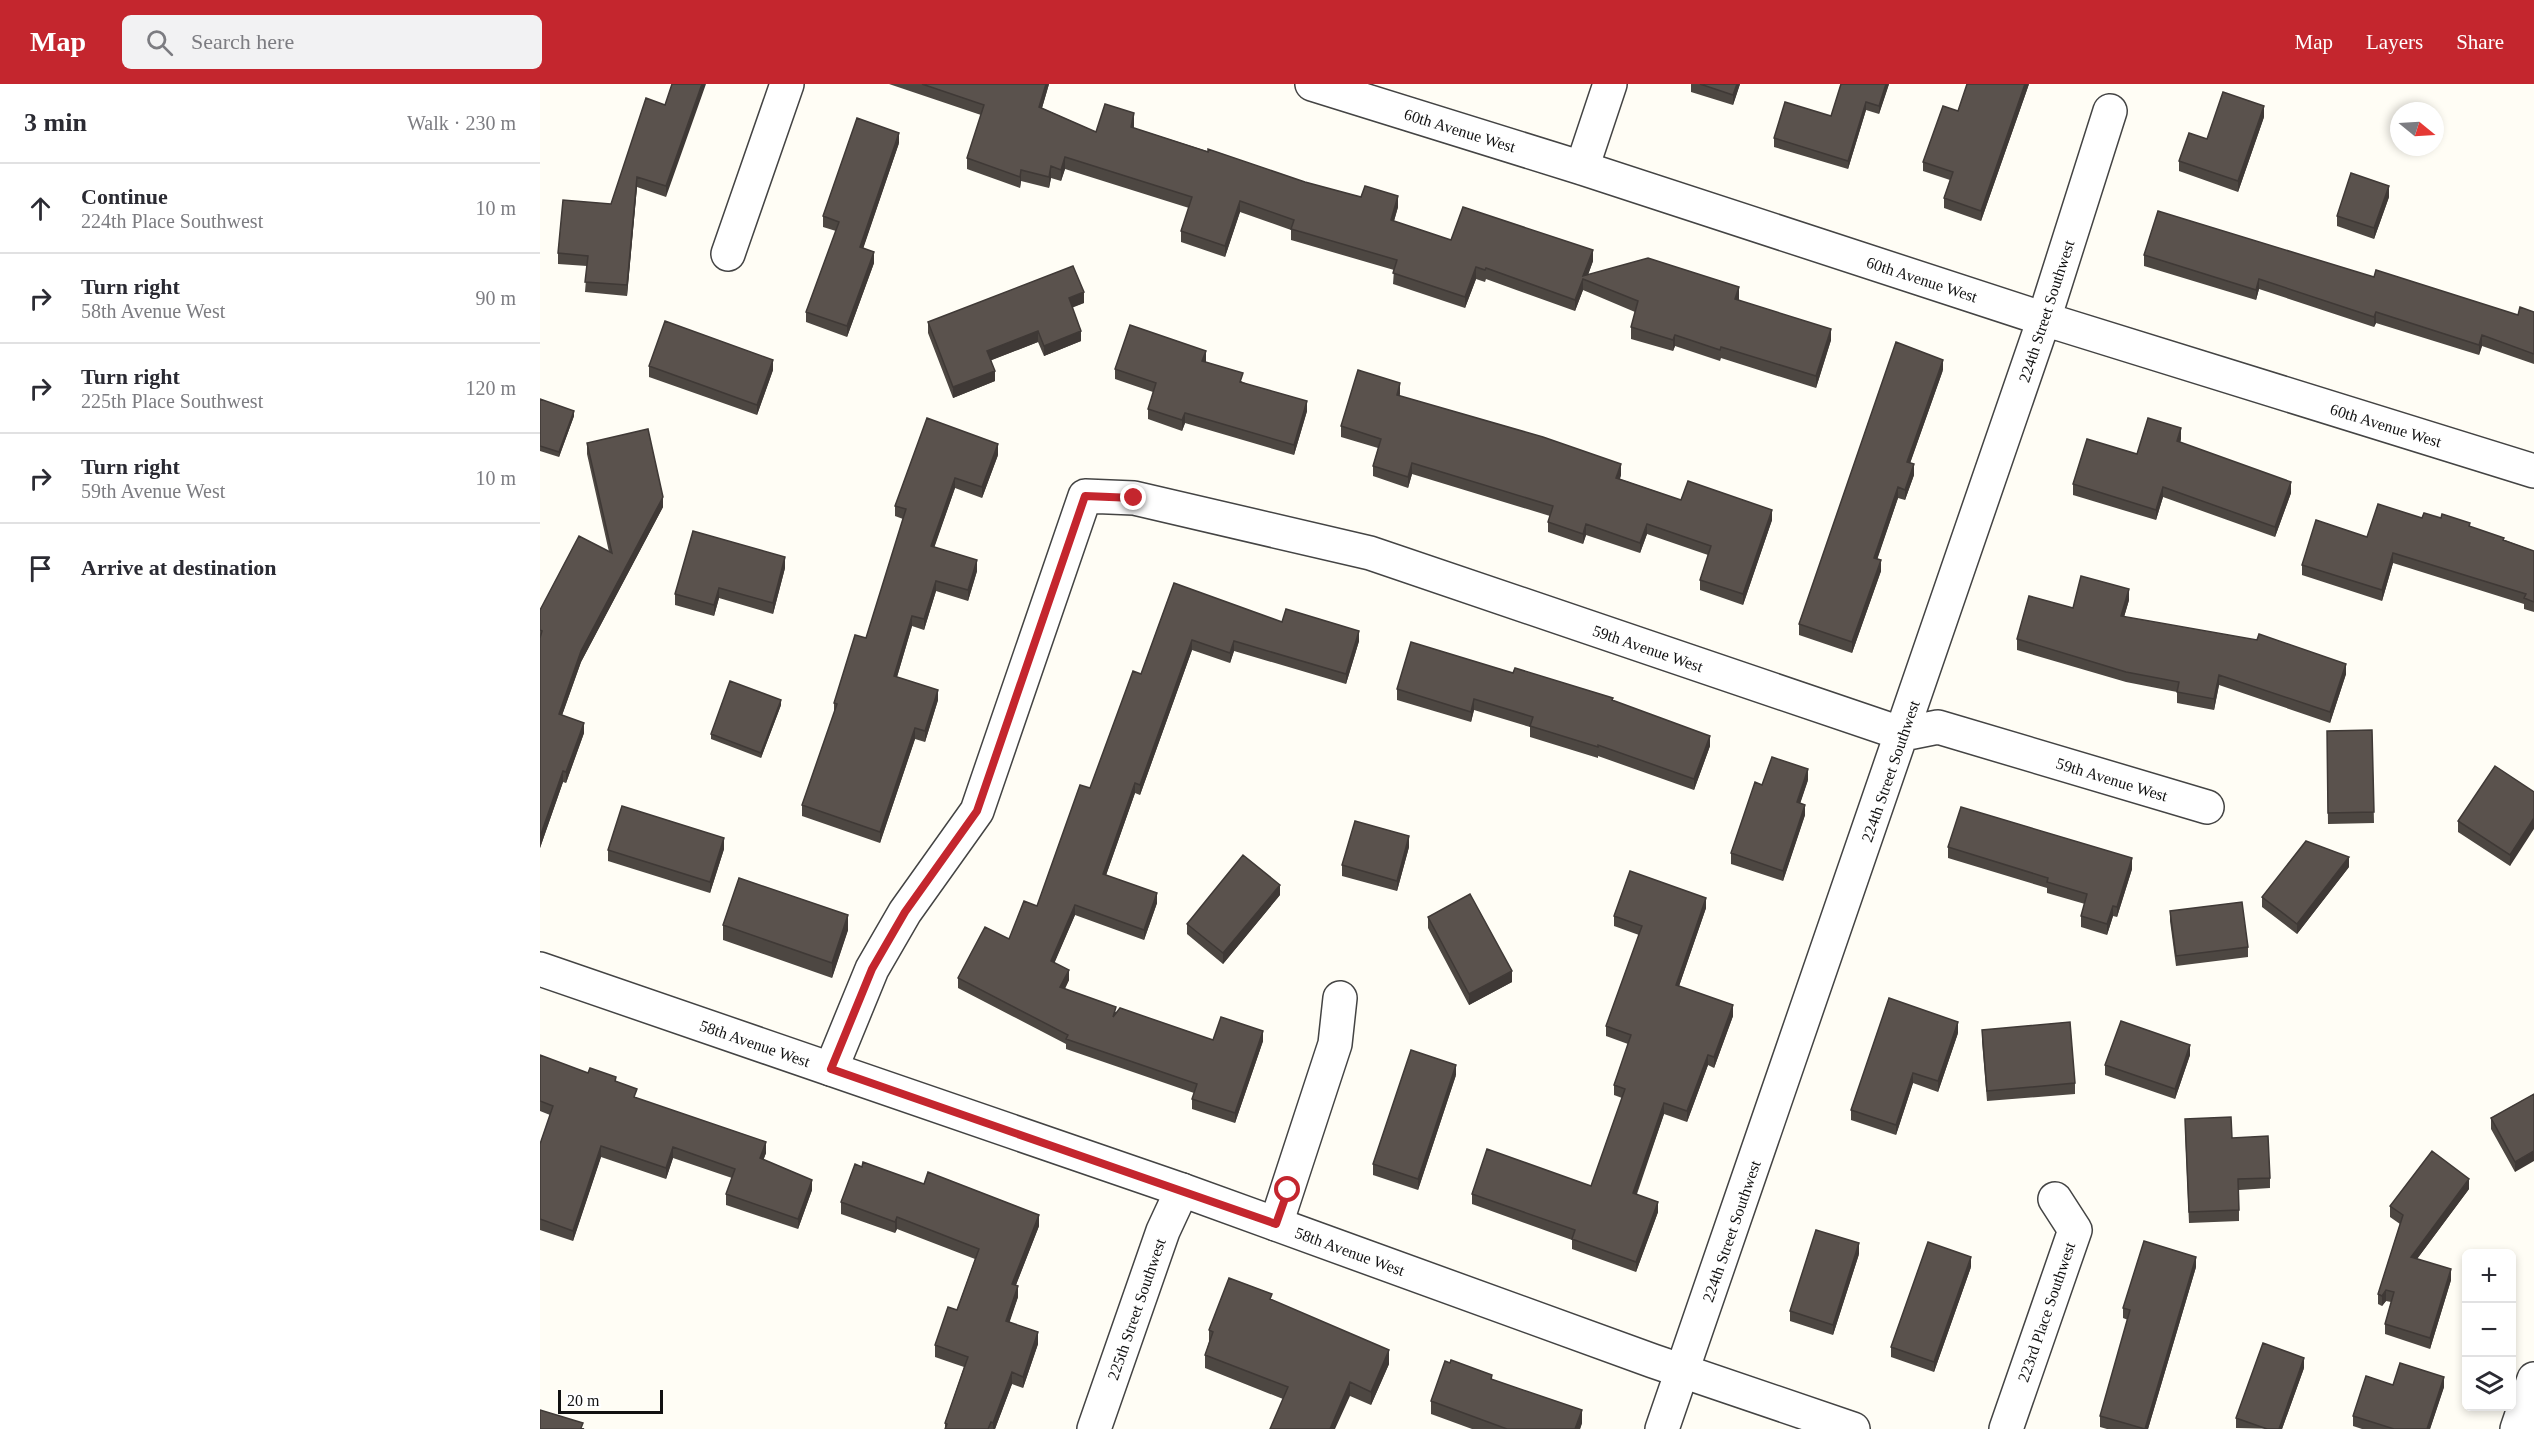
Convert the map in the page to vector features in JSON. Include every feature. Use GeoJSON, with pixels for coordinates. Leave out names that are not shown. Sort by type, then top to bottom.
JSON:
{"type":"FeatureCollection","features":[{"type":"Feature","properties":{"kind":"street"},"geometry":{"type":"LineString","coordinates":[[728,254],[787,84]]}},
{"type":"Feature","properties":{"kind":"street","name":"60th Avenue West"},"geometry":{"type":"LineString","coordinates":[[1312,84],[1582,168],[2044,319],[2534,471]]}},
{"type":"Feature","properties":{"kind":"street"},"geometry":{"type":"LineString","coordinates":[[1582,168],[1610,84]]}},
{"type":"Feature","properties":{"kind":"street","name":"224th Street Southwest"},"geometry":{"type":"LineString","coordinates":[[1662,1429],[2044,319],[2109,111]]}},
{"type":"Feature","properties":{"kind":"street","name":"59th Avenue West"},"geometry":{"type":"LineString","coordinates":[[831,1069],[872,969],[905,912],[977,811],[1085,496],[1134,498],[1370,553],[1903,734],[1938,727],[2207,807]]}},
{"type":"Feature","properties":{"kind":"street","name":"58th Avenue West"},"geometry":{"type":"LineString","coordinates":[[540,969],[1182,1190],[1683,1371],[1853,1429]]}},
{"type":"Feature","properties":{"kind":"street"},"geometry":{"type":"LineString","coordinates":[[1276,1224],[1335,1044],[1340,998]]}},
{"type":"Feature","properties":{"kind":"street","name":"225th Street Southwest"},"geometry":{"type":"LineString","coordinates":[[1094,1429],[1164,1231],[1182,1190]]}},
{"type":"Feature","properties":{"kind":"street","name":"223rd Place Southwest"},"geometry":{"type":"LineString","coordinates":[[2006,1429],[2075,1230],[2055,1199]]}},
{"type":"Feature","properties":{"kind":"street"},"geometry":{"type":"LineString","coordinates":[[2517,1429],[2534,1379]]}},
{"type":"Feature","properties":{"kind":"building"},"geometry":{"type":"Polygon","coordinates":[[[672,84],[702,84],[666,186],[637,177],[627,285],[585,282],[588,256],[558,253],[563,200],[611,204],[646,98],[665,105],[672,84]]]}},
{"type":"Feature","properties":{"kind":"building"},"geometry":{"type":"Polygon","coordinates":[[[922,84],[1046,84],[1039,107],[1096,132],[1105,104],[1134,113],[1131,127],[1208,152],[1208,149],[1305,182],[1361,197],[1365,186],[1398,196],[1391,220],[1451,240],[1463,207],[1593,250],[1583,276],[1648,258],[1739,287],[1735,299],[1831,329],[1816,376],[1721,347],[1720,350],[1675,335],[1673,340],[1631,327],[1638,301],[1583,279],[1575,300],[1486,268],[1485,270],[1476,267],[1465,297],[1393,273],[1397,260],[1291,229],[1294,220],[1240,201],[1225,246],[1181,231],[1192,197],[1065,157],[1061,170],[1051,166],[1049,177],[1021,170],[1020,177],[967,158],[984,105],[922,84]]]}},
{"type":"Feature","properties":{"kind":"building"},"geometry":{"type":"Polygon","coordinates":[[[1700,84],[1737,84],[1733,95],[1700,84]]]}},
{"type":"Feature","properties":{"kind":"building"},"geometry":{"type":"Polygon","coordinates":[[[1841,84],[1886,84],[1879,106],[1866,102],[1848,161],[1774,138],[1785,102],[1831,116],[1841,84]]]}},
{"type":"Feature","properties":{"kind":"building"},"geometry":{"type":"Polygon","coordinates":[[[1967,84],[2025,84],[1981,211],[1944,198],[1953,172],[1923,162],[1943,106],[1958,111],[1967,84]]]}},
{"type":"Feature","properties":{"kind":"building"},"geometry":{"type":"Polygon","coordinates":[[[2223,92],[2264,106],[2238,181],[2179,161],[2189,133],[2207,139],[2223,92]]]}},
{"type":"Feature","properties":{"kind":"building"},"geometry":{"type":"Polygon","coordinates":[[[857,118],[899,133],[860,247],[874,252],[847,326],[806,312],[839,222],[823,216],[857,118]]]}},
{"type":"Feature","properties":{"kind":"building"},"geometry":{"type":"Polygon","coordinates":[[[2351,173],[2389,186],[2374,228],[2337,216],[2351,173]]]}},
{"type":"Feature","properties":{"kind":"building"},"geometry":{"type":"Polygon","coordinates":[[[2158,211],[2374,277],[2376,270],[2518,315],[2520,307],[2534,312],[2534,354],[2482,335],[2479,345],[2376,312],[2374,317],[2259,279],[2256,290],[2144,255],[2158,211]]]}},
{"type":"Feature","properties":{"kind":"building"},"geometry":{"type":"Polygon","coordinates":[[[1073,266],[1084,292],[1069,298],[1081,331],[1044,346],[1038,331],[987,351],[995,371],[953,387],[928,322],[1073,266]]]}},
{"type":"Feature","properties":{"kind":"building"},"geometry":{"type":"Polygon","coordinates":[[[665,321],[773,360],[757,405],[649,366],[665,321]]]}},
{"type":"Feature","properties":{"kind":"building"},"geometry":{"type":"Polygon","coordinates":[[[1130,325],[1206,351],[1202,361],[1243,373],[1240,382],[1307,401],[1294,445],[1185,413],[1182,420],[1148,409],[1156,383],[1115,369],[1130,325]]]}},
{"type":"Feature","properties":{"kind":"building"},"geometry":{"type":"Polygon","coordinates":[[[1896,342],[1943,360],[1907,462],[1914,464],[1905,490],[1898,487],[1874,558],[1881,560],[1852,642],[1799,624],[1896,342]]]}},
{"type":"Feature","properties":{"kind":"building"},"geometry":{"type":"Polygon","coordinates":[[[1358,370],[1400,383],[1397,395],[1543,437],[1621,464],[1616,478],[1681,500],[1688,481],[1772,510],[1743,594],[1700,580],[1711,546],[1647,524],[1640,543],[1586,524],[1583,534],[1548,522],[1553,506],[1412,463],[1408,477],[1373,466],[1381,439],[1341,426],[1358,370]]]}},
{"type":"Feature","properties":{"kind":"building"},"geometry":{"type":"Polygon","coordinates":[[[540,399],[574,411],[559,452],[540,446],[540,399]]]}},
{"type":"Feature","properties":{"kind":"building"},"geometry":{"type":"Polygon","coordinates":[[[927,418],[998,444],[982,487],[955,478],[931,546],[977,560],[968,590],[936,581],[924,619],[912,616],[894,676],[938,690],[925,731],[915,728],[880,832],[802,805],[837,704],[834,703],[855,635],[866,638],[906,509],[895,506],[927,418]]]}},
{"type":"Feature","properties":{"kind":"building"},"geometry":{"type":"Polygon","coordinates":[[[2148,418],[2181,428],[2177,441],[2291,482],[2275,527],[2163,487],[2156,510],[2073,484],[2087,439],[2137,454],[2148,418]]]}},
{"type":"Feature","properties":{"kind":"building"},"geometry":{"type":"Polygon","coordinates":[[[648,429],[663,497],[581,651],[559,714],[584,723],[566,772],[563,771],[540,837],[540,638],[542,631],[540,630],[540,610],[579,536],[612,553],[587,443],[648,429]]]}},
{"type":"Feature","properties":{"kind":"building"},"geometry":{"type":"Polygon","coordinates":[[[2378,504],[2422,518],[2424,513],[2441,518],[2442,514],[2470,523],[2469,526],[2534,551],[2534,602],[2524,598],[2526,594],[2393,553],[2382,590],[2302,565],[2316,520],[2367,537],[2378,504]]]}},
{"type":"Feature","properties":{"kind":"building"},"geometry":{"type":"Polygon","coordinates":[[[693,531],[785,557],[773,603],[719,588],[714,605],[675,594],[693,531]]]}},
{"type":"Feature","properties":{"kind":"building"},"geometry":{"type":"Polygon","coordinates":[[[2081,576],[2129,589],[2121,616],[2257,640],[2259,634],[2346,664],[2330,712],[2219,675],[2214,699],[2177,692],[2179,682],[2126,672],[2017,639],[2029,596],[2073,608],[2081,576]]]}},
{"type":"Feature","properties":{"kind":"building"},"geometry":{"type":"Polygon","coordinates":[[[1174,583],[1282,622],[1286,609],[1359,631],[1346,674],[1234,641],[1230,653],[1192,640],[1140,785],[1135,783],[1103,874],[1157,893],[1144,930],[1075,905],[1051,961],[1069,970],[1060,987],[1116,1007],[1113,1017],[1120,1008],[1213,1040],[1221,1017],[1263,1031],[1235,1113],[1192,1099],[1197,1084],[1066,1039],[1068,1035],[958,978],[985,927],[1009,939],[1024,901],[1037,906],[1080,785],[1090,788],[1133,671],[1141,674],[1174,583]]]}},
{"type":"Feature","properties":{"kind":"building"},"geometry":{"type":"Polygon","coordinates":[[[1411,642],[1513,673],[1515,668],[1613,698],[1612,700],[1710,736],[1694,779],[1598,745],[1598,747],[1530,726],[1533,717],[1474,699],[1471,712],[1397,689],[1411,642]]]}},
{"type":"Feature","properties":{"kind":"building"},"geometry":{"type":"Polygon","coordinates":[[[730,681],[781,700],[761,753],[711,734],[730,681]]]}},
{"type":"Feature","properties":{"kind":"building"},"geometry":{"type":"Polygon","coordinates":[[[2372,730],[2374,812],[2328,813],[2327,731],[2372,730]]]}},
{"type":"Feature","properties":{"kind":"building"},"geometry":{"type":"Polygon","coordinates":[[[1772,757],[1808,769],[1797,802],[1805,805],[1783,871],[1731,853],[1755,782],[1762,785],[1772,757]]]}},
{"type":"Feature","properties":{"kind":"building"},"geometry":{"type":"Polygon","coordinates":[[[2495,766],[2534,792],[2534,818],[2510,855],[2458,821],[2495,766]]]}},
{"type":"Feature","properties":{"kind":"building"},"geometry":{"type":"Polygon","coordinates":[[[622,806],[724,838],[710,882],[608,850],[622,806]]]}},
{"type":"Feature","properties":{"kind":"building"},"geometry":{"type":"Polygon","coordinates":[[[1961,807],[2132,858],[2117,907],[2113,906],[2107,924],[2081,916],[2087,894],[2047,882],[2048,878],[1948,847],[1961,807]]]}},
{"type":"Feature","properties":{"kind":"building"},"geometry":{"type":"Polygon","coordinates":[[[1355,821],[1409,836],[1397,881],[1342,865],[1355,821]]]}},
{"type":"Feature","properties":{"kind":"building"},"geometry":{"type":"Polygon","coordinates":[[[2306,841],[2349,857],[2297,924],[2262,897],[2306,841]]]}},
{"type":"Feature","properties":{"kind":"building"},"geometry":{"type":"Polygon","coordinates":[[[1243,855],[1280,885],[1223,953],[1187,924],[1243,855]]]}},
{"type":"Feature","properties":{"kind":"building"},"geometry":{"type":"Polygon","coordinates":[[[1630,871],[1706,898],[1676,985],[1733,1005],[1714,1057],[1708,1055],[1687,1111],[1664,1103],[1633,1193],[1658,1202],[1636,1262],[1572,1239],[1575,1230],[1472,1194],[1487,1149],[1591,1186],[1625,1089],[1614,1085],[1631,1035],[1606,1026],[1642,926],[1614,916],[1630,871]]]}},
{"type":"Feature","properties":{"kind":"building"},"geometry":{"type":"Polygon","coordinates":[[[739,878],[848,915],[832,963],[723,925],[739,878]]]}},
{"type":"Feature","properties":{"kind":"building"},"geometry":{"type":"Polygon","coordinates":[[[1470,894],[1512,971],[1469,994],[1428,917],[1470,894]]]}},
{"type":"Feature","properties":{"kind":"building"},"geometry":{"type":"Polygon","coordinates":[[[2242,902],[2248,947],[2176,956],[2170,911],[2242,902]]]}},
{"type":"Feature","properties":{"kind":"building"},"geometry":{"type":"Polygon","coordinates":[[[1889,998],[1958,1022],[1938,1081],[1913,1073],[1896,1125],[1851,1110],[1889,998]]]}},
{"type":"Feature","properties":{"kind":"building"},"geometry":{"type":"Polygon","coordinates":[[[2121,1021],[2190,1045],[2175,1089],[2105,1065],[2121,1021]]]}},
{"type":"Feature","properties":{"kind":"building"},"geometry":{"type":"Polygon","coordinates":[[[2070,1022],[2075,1083],[1987,1091],[1982,1030],[2070,1022]]]}},
{"type":"Feature","properties":{"kind":"building"},"geometry":{"type":"Polygon","coordinates":[[[1411,1050],[1456,1065],[1418,1179],[1373,1164],[1411,1050]]]}},
{"type":"Feature","properties":{"kind":"building"},"geometry":{"type":"Polygon","coordinates":[[[540,1055],[588,1073],[590,1068],[616,1077],[615,1081],[637,1089],[634,1097],[766,1142],[760,1158],[812,1180],[798,1219],[726,1194],[735,1169],[673,1147],[666,1168],[601,1146],[573,1231],[540,1219],[540,1144],[553,1106],[540,1101],[540,1055]]]}},
{"type":"Feature","properties":{"kind":"building"},"geometry":{"type":"Polygon","coordinates":[[[2534,1094],[2534,1151],[2515,1162],[2491,1118],[2534,1094]]]}},
{"type":"Feature","properties":{"kind":"building"},"geometry":{"type":"Polygon","coordinates":[[[2231,1117],[2232,1138],[2268,1136],[2270,1178],[2238,1179],[2239,1210],[2189,1212],[2185,1119],[2231,1117]]]}},
{"type":"Feature","properties":{"kind":"building"},"geometry":{"type":"Polygon","coordinates":[[[2432,1151],[2469,1179],[2411,1257],[2451,1269],[2430,1338],[2385,1324],[2394,1292],[2386,1290],[2382,1296],[2378,1294],[2403,1215],[2390,1206],[2432,1151]]]}},
{"type":"Feature","properties":{"kind":"building"},"geometry":{"type":"Polygon","coordinates":[[[863,1162],[924,1184],[928,1172],[1039,1215],[1012,1284],[1018,1286],[1006,1321],[1038,1332],[1023,1377],[1012,1372],[993,1423],[991,1422],[988,1429],[945,1429],[947,1424],[945,1423],[968,1357],[935,1345],[948,1307],[957,1310],[979,1249],[897,1217],[895,1222],[841,1202],[855,1164],[862,1167],[863,1162]]]}},
{"type":"Feature","properties":{"kind":"building"},"geometry":{"type":"Polygon","coordinates":[[[1816,1230],[1859,1243],[1833,1325],[1790,1311],[1816,1230]]]}},
{"type":"Feature","properties":{"kind":"building"},"geometry":{"type":"Polygon","coordinates":[[[2144,1241],[2196,1257],[2145,1429],[2100,1416],[2130,1310],[2123,1308],[2144,1241]]]}},
{"type":"Feature","properties":{"kind":"building"},"geometry":{"type":"Polygon","coordinates":[[[1928,1242],[1971,1257],[1934,1362],[1891,1347],[1928,1242]]]}},
{"type":"Feature","properties":{"kind":"building"},"geometry":{"type":"Polygon","coordinates":[[[1229,1278],[1272,1294],[1270,1299],[1389,1350],[1371,1392],[1350,1382],[1330,1429],[1270,1429],[1288,1387],[1205,1355],[1213,1332],[1209,1330],[1229,1278]]]}},
{"type":"Feature","properties":{"kind":"building"},"geometry":{"type":"Polygon","coordinates":[[[2263,1343],[2304,1358],[2279,1429],[2267,1429],[2236,1418],[2263,1343]]]}},
{"type":"Feature","properties":{"kind":"building"},"geometry":{"type":"Polygon","coordinates":[[[1451,1360],[1492,1375],[1491,1379],[1582,1410],[1575,1429],[1507,1429],[1431,1401],[1445,1361],[1450,1363],[1451,1360]]]}},
{"type":"Feature","properties":{"kind":"building"},"geometry":{"type":"Polygon","coordinates":[[[2400,1363],[2444,1377],[2427,1429],[2394,1429],[2353,1416],[2366,1376],[2393,1385],[2400,1363]]]}},
{"type":"Feature","properties":{"kind":"building"},"geometry":{"type":"Polygon","coordinates":[[[540,1410],[583,1423],[581,1428],[584,1429],[540,1429],[540,1410]]]}},
{"type":"Feature","properties":{"kind":"route"},"geometry":{"type":"LineString","coordinates":[[1134,498],[1085,496],[977,811],[905,912],[872,969],[831,1069],[1276,1224],[1288,1190]]}}]}
